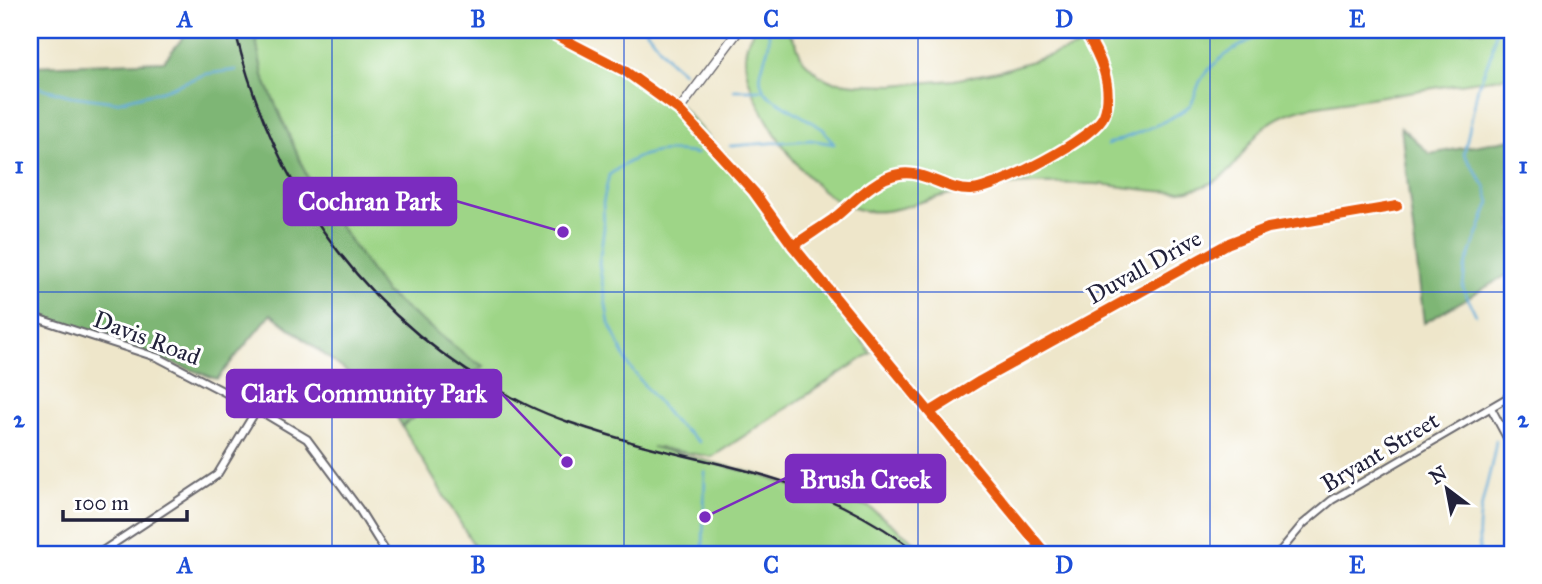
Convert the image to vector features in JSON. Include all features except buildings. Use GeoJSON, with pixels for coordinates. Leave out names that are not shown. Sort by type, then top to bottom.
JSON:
{"type":"FeatureCollection","features":[{"type":"Feature","properties":{"kind":"street"},"geometry":{"type":"LineString","coordinates":[[546,30],[625,71],[679,110],[754,192],[793,246],[1046,554]]}},
{"type":"Feature","properties":{"kind":"street"},"geometry":{"type":"LineString","coordinates":[[679,110],[739,30]]}},
{"type":"Feature","properties":{"kind":"street"},"geometry":{"type":"LineString","coordinates":[[793,246],[878,183],[898,174],[909,173],[954,189],[984,188],[1014,177],[1081,138],[1103,117],[1108,86],[1097,51],[1084,30]]}},
{"type":"Feature","properties":{"kind":"street","name":"Duvall Drive"},"geometry":{"type":"LineString","coordinates":[[930,412],[980,381],[1229,243],[1268,228],[1397,206]]}},
{"type":"Feature","properties":{"kind":"street","name":"Davis Road"},"geometry":{"type":"LineString","coordinates":[[30,316],[159,358],[257,409],[307,439],[359,509],[387,554]]}},
{"type":"Feature","properties":{"kind":"street","name":"Bryant Street"},"geometry":{"type":"LineString","coordinates":[[1278,554],[1303,524],[1332,500],[1512,395]]}},
{"type":"Feature","properties":{"kind":"street"},"geometry":{"type":"LineString","coordinates":[[1491,408],[1512,447]]}},
{"type":"Feature","properties":{"kind":"street"},"geometry":{"type":"LineString","coordinates":[[98,554],[217,475],[257,409]]}},
{"type":"Feature","properties":{"kind":"green space"},"geometry":{"type":"Polygon","coordinates":[[[189,30],[254,30],[263,76],[309,181],[386,293],[472,360],[484,366],[402,426],[389,404],[271,314],[217,379],[30,312],[30,83],[34,66],[164,61],[189,30]]]}},
{"type":"Feature","properties":{"kind":"green space"},"geometry":{"type":"Polygon","coordinates":[[[254,30],[555,30],[617,64],[681,106],[739,174],[871,353],[712,457],[652,447],[869,507],[930,554],[479,554],[402,426],[469,372],[495,387],[472,360],[386,293],[309,181],[263,76],[254,30]]]}},
{"type":"Feature","properties":{"kind":"green space"},"geometry":{"type":"Polygon","coordinates":[[[754,30],[787,30],[802,59],[820,76],[831,81],[856,84],[893,85],[954,80],[1003,70],[1132,30],[1512,30],[1512,76],[1291,112],[1261,130],[1222,177],[1191,190],[1163,191],[1081,184],[998,186],[877,212],[853,208],[839,202],[814,183],[792,158],[766,118],[747,74],[745,51],[754,30]]]}},
{"type":"Feature","properties":{"kind":"green space"},"geometry":{"type":"Polygon","coordinates":[[[1401,127],[1430,154],[1512,139],[1512,272],[1424,323],[1401,127]]]}},
{"type":"Feature","properties":{"kind":"waterway"},"geometry":{"type":"LineString","coordinates":[[646,30],[670,61],[683,72]]}},
{"type":"Feature","properties":{"kind":"waterway"},"geometry":{"type":"LineString","coordinates":[[768,30],[768,47],[761,72],[763,88],[769,96],[823,129],[834,144]]}},
{"type":"Feature","properties":{"kind":"waterway"},"geometry":{"type":"LineString","coordinates":[[1107,145],[1183,111],[1192,102],[1207,71],[1232,50],[1271,30]]}},
{"type":"Feature","properties":{"kind":"waterway"},"geometry":{"type":"LineString","coordinates":[[1476,315],[1463,288],[1465,268],[1490,202],[1485,186],[1464,154],[1478,87],[1492,52],[1496,30]]}},
{"type":"Feature","properties":{"kind":"waterway"},"geometry":{"type":"LineString","coordinates":[[30,85],[71,96],[116,102],[164,90],[206,74],[236,70]]}},
{"type":"Feature","properties":{"kind":"waterway"},"geometry":{"type":"LineString","coordinates":[[734,90],[763,90]]}},
{"type":"Feature","properties":{"kind":"waterway"},"geometry":{"type":"LineString","coordinates":[[730,146],[811,140],[834,144]]}},
{"type":"Feature","properties":{"kind":"waterway"},"geometry":{"type":"LineString","coordinates":[[697,154],[672,151],[650,153],[630,161],[609,175],[603,203],[604,228],[599,263],[609,323],[629,366],[672,420],[699,442]]}},
{"type":"Feature","properties":{"kind":"waterway"},"geometry":{"type":"LineString","coordinates":[[1480,554],[1479,523],[1496,440]]}},
{"type":"Feature","properties":{"kind":"waterway"},"geometry":{"type":"LineString","coordinates":[[699,554],[703,546],[705,472]]}},
{"type":"Feature","properties":{"kind":"railway"},"geometry":{"type":"LineString","coordinates":[[235,30],[253,91],[276,148],[304,201],[338,251],[377,296],[422,337],[472,374],[540,411],[631,442],[743,470],[801,488],[863,517],[919,554]]}},
{"type":"Feature","properties":{"kind":"cycle path"},"geometry":{"type":"LineString","coordinates":[[546,30],[625,71],[679,110],[754,192],[793,246],[1046,554]]}},
{"type":"Feature","properties":{"kind":"cycle path"},"geometry":{"type":"LineString","coordinates":[[793,246],[833,219],[872,186],[890,176],[908,173],[971,190],[1022,172],[1083,136],[1097,125],[1104,115],[1108,93],[1100,60],[1084,30]]}},
{"type":"Feature","properties":{"kind":"cycle path"},"geometry":{"type":"LineString","coordinates":[[930,412],[980,381],[1229,243],[1268,228],[1397,206]]}},
{"type":"Feature","properties":{"kind":"place","name":"Cochran Park"},"geometry":{"type":"Point","coordinates":[563,232]}},
{"type":"Feature","properties":{"kind":"place","name":"Clark Community Park"},"geometry":{"type":"Point","coordinates":[567,462]}},
{"type":"Feature","properties":{"kind":"place","name":"Brush Creek"},"geometry":{"type":"Point","coordinates":[705,517]}}]}
